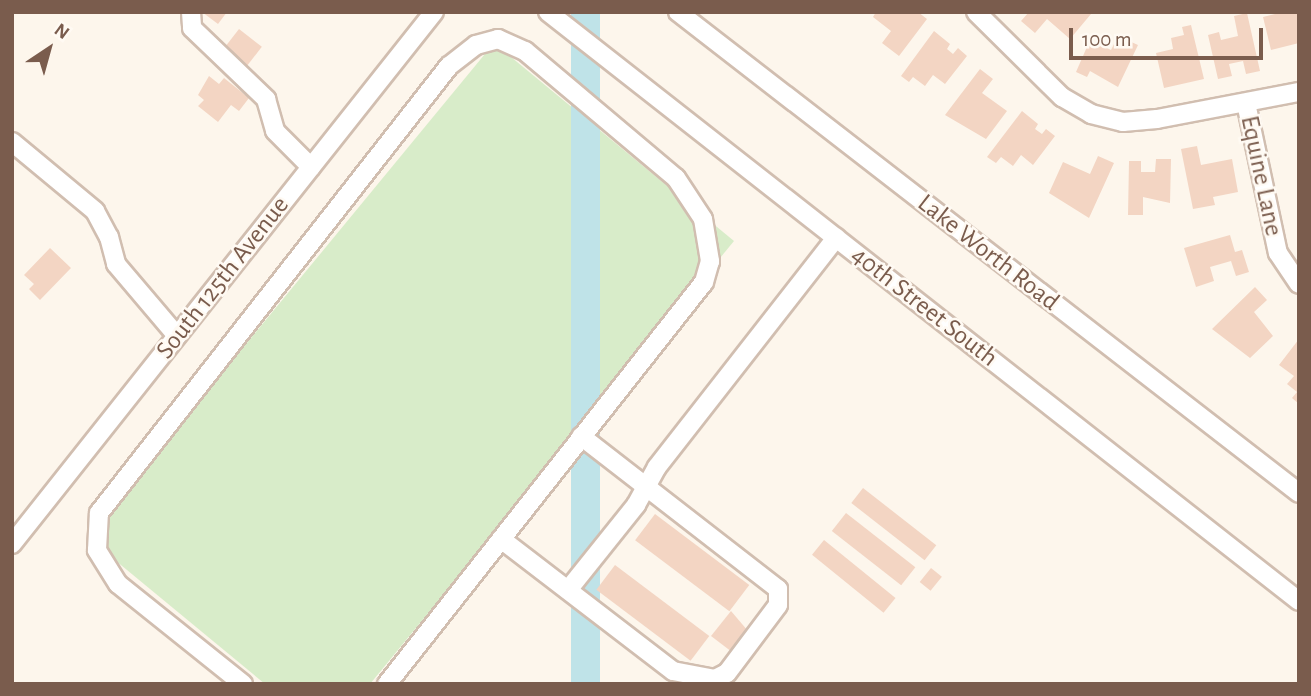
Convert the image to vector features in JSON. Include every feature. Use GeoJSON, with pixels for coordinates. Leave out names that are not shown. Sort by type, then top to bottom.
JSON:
{"type":"FeatureCollection","features":[{"type":"Feature","properties":{"kind":"street"},"geometry":{"type":"LineString","coordinates":[[191,12],[192,29],[266,99],[275,131],[311,167]]}},
{"type":"Feature","properties":{"kind":"street","name":"South 125th Avenue"},"geometry":{"type":"LineString","coordinates":[[12,544],[434,12]]}},
{"type":"Feature","properties":{"kind":"street","name":"40th Street South"},"geometry":{"type":"LineString","coordinates":[[548,12],[1299,601]]}},
{"type":"Feature","properties":{"kind":"street","name":"Lake Worth Road"},"geometry":{"type":"LineString","coordinates":[[678,12],[1299,493]]}},
{"type":"Feature","properties":{"kind":"street","name":"Equine Lane"},"geometry":{"type":"LineString","coordinates":[[976,12],[1062,97],[1091,114],[1123,122],[1299,92]]}},
{"type":"Feature","properties":{"kind":"street"},"geometry":{"type":"LineString","coordinates":[[243,684],[118,584],[97,550],[99,513],[449,65],[476,44],[498,39],[525,51],[677,178],[703,219],[710,261],[704,282],[387,684]]}},
{"type":"Feature","properties":{"kind":"street","name":"Equine Lane"},"geometry":{"type":"LineString","coordinates":[[1246,103],[1278,253],[1299,284]]}},
{"type":"Feature","properties":{"kind":"street"},"geometry":{"type":"LineString","coordinates":[[12,142],[94,211],[109,237],[116,264],[177,336]]}},
{"type":"Feature","properties":{"kind":"street"},"geometry":{"type":"LineString","coordinates":[[568,590],[836,238]]}},
{"type":"Feature","properties":{"kind":"street"},"geometry":{"type":"LineString","coordinates":[[501,539],[673,671],[715,679],[727,673],[778,605],[778,589],[581,436]]}},
{"type":"Feature","properties":{"kind":"green space"},"geometry":{"type":"Polygon","coordinates":[[[494,43],[734,241],[370,684],[265,684],[87,537],[494,43]]]}},
{"type":"Feature","properties":{"kind":"water"},"geometry":{"type":"Polygon","coordinates":[[[571,12],[600,12],[600,684],[571,684],[571,12]]]}},
{"type":"Feature","properties":{"kind":"building"},"geometry":{"type":"Polygon","coordinates":[[[202,12],[227,12],[218,24],[202,12]]]}},
{"type":"Feature","properties":{"kind":"building"},"geometry":{"type":"Polygon","coordinates":[[[876,12],[918,12],[927,19],[899,56],[882,43],[891,31],[873,17],[876,12]]]}},
{"type":"Feature","properties":{"kind":"building"},"geometry":{"type":"Polygon","coordinates":[[[1029,12],[1091,14],[1070,39],[1047,19],[1035,33],[1021,21],[1029,12]]]}},
{"type":"Feature","properties":{"kind":"building"},"geometry":{"type":"Polygon","coordinates":[[[1283,12],[1299,12],[1299,43],[1271,50],[1263,17],[1283,12]]]}},
{"type":"Feature","properties":{"kind":"building"},"geometry":{"type":"Polygon","coordinates":[[[1247,13],[1260,71],[1246,74],[1243,61],[1229,64],[1232,76],[1218,79],[1208,35],[1219,32],[1221,40],[1238,36],[1234,16],[1247,13]]]}},
{"type":"Feature","properties":{"kind":"building"},"geometry":{"type":"Polygon","coordinates":[[[1191,25],[1204,79],[1164,88],[1156,53],[1173,49],[1171,38],[1184,35],[1182,27],[1191,25]]]}},
{"type":"Feature","properties":{"kind":"building"},"geometry":{"type":"Polygon","coordinates":[[[239,29],[262,47],[247,66],[224,48],[239,29]]]}},
{"type":"Feature","properties":{"kind":"building"},"geometry":{"type":"Polygon","coordinates":[[[934,31],[950,44],[947,49],[953,54],[958,48],[967,56],[945,84],[933,75],[925,86],[913,77],[909,82],[901,76],[934,31]]]}},
{"type":"Feature","properties":{"kind":"building"},"geometry":{"type":"Polygon","coordinates":[[[1118,36],[1138,45],[1118,87],[1090,71],[1087,77],[1076,72],[1090,40],[1111,50],[1118,36]]]}},
{"type":"Feature","properties":{"kind":"building"},"geometry":{"type":"Polygon","coordinates":[[[980,69],[993,79],[982,93],[1007,111],[986,139],[945,115],[980,69]]]}},
{"type":"Feature","properties":{"kind":"building"},"geometry":{"type":"Polygon","coordinates":[[[209,76],[219,84],[224,78],[249,98],[239,111],[231,105],[218,122],[198,106],[204,100],[198,95],[209,76]]]}},
{"type":"Feature","properties":{"kind":"building"},"geometry":{"type":"Polygon","coordinates":[[[1022,111],[1038,124],[1035,129],[1042,134],[1046,129],[1055,136],[1033,165],[1021,155],[1013,166],[1001,157],[996,163],[987,157],[1022,111]]]}},
{"type":"Feature","properties":{"kind":"building"},"geometry":{"type":"Polygon","coordinates":[[[1197,146],[1201,165],[1232,159],[1238,192],[1213,197],[1215,205],[1193,209],[1181,149],[1197,146]]]}},
{"type":"Feature","properties":{"kind":"building"},"geometry":{"type":"Polygon","coordinates":[[[1098,156],[1114,163],[1089,218],[1049,193],[1063,162],[1090,174],[1098,156]]]}},
{"type":"Feature","properties":{"kind":"building"},"geometry":{"type":"Polygon","coordinates":[[[1156,159],[1171,159],[1170,203],[1143,197],[1143,215],[1128,215],[1129,161],[1141,161],[1141,172],[1155,172],[1156,159]]]}},
{"type":"Feature","properties":{"kind":"building"},"geometry":{"type":"Polygon","coordinates":[[[1230,235],[1235,252],[1242,250],[1249,272],[1236,276],[1231,261],[1210,267],[1214,281],[1196,287],[1184,248],[1230,235]]]}},
{"type":"Feature","properties":{"kind":"building"},"geometry":{"type":"Polygon","coordinates":[[[50,248],[71,268],[40,300],[29,289],[34,284],[24,275],[50,248]]]}},
{"type":"Feature","properties":{"kind":"building"},"geometry":{"type":"Polygon","coordinates":[[[1255,287],[1267,300],[1254,312],[1273,336],[1250,358],[1212,329],[1255,287]]]}},
{"type":"Feature","properties":{"kind":"building"},"geometry":{"type":"Polygon","coordinates":[[[1299,339],[1299,404],[1292,398],[1297,392],[1287,384],[1294,376],[1279,365],[1299,339]]]}},
{"type":"Feature","properties":{"kind":"building"},"geometry":{"type":"Polygon","coordinates":[[[863,488],[936,545],[925,560],[851,503],[863,488]]]}},
{"type":"Feature","properties":{"kind":"building"},"geometry":{"type":"Polygon","coordinates":[[[846,513],[915,567],[901,585],[832,531],[846,513]]]}},
{"type":"Feature","properties":{"kind":"building"},"geometry":{"type":"Polygon","coordinates":[[[655,514],[749,585],[729,611],[635,540],[655,514]]]}},
{"type":"Feature","properties":{"kind":"building"},"geometry":{"type":"Polygon","coordinates":[[[824,540],[895,598],[884,613],[812,555],[824,540]]]}},
{"type":"Feature","properties":{"kind":"building"},"geometry":{"type":"Polygon","coordinates":[[[615,565],[709,636],[691,661],[596,590],[615,565]]]}},
{"type":"Feature","properties":{"kind":"building"},"geometry":{"type":"Polygon","coordinates":[[[931,568],[942,577],[931,591],[920,582],[931,568]]]}},
{"type":"Feature","properties":{"kind":"building"},"geometry":{"type":"Polygon","coordinates":[[[731,611],[748,631],[732,652],[711,636],[731,611]]]}}]}
